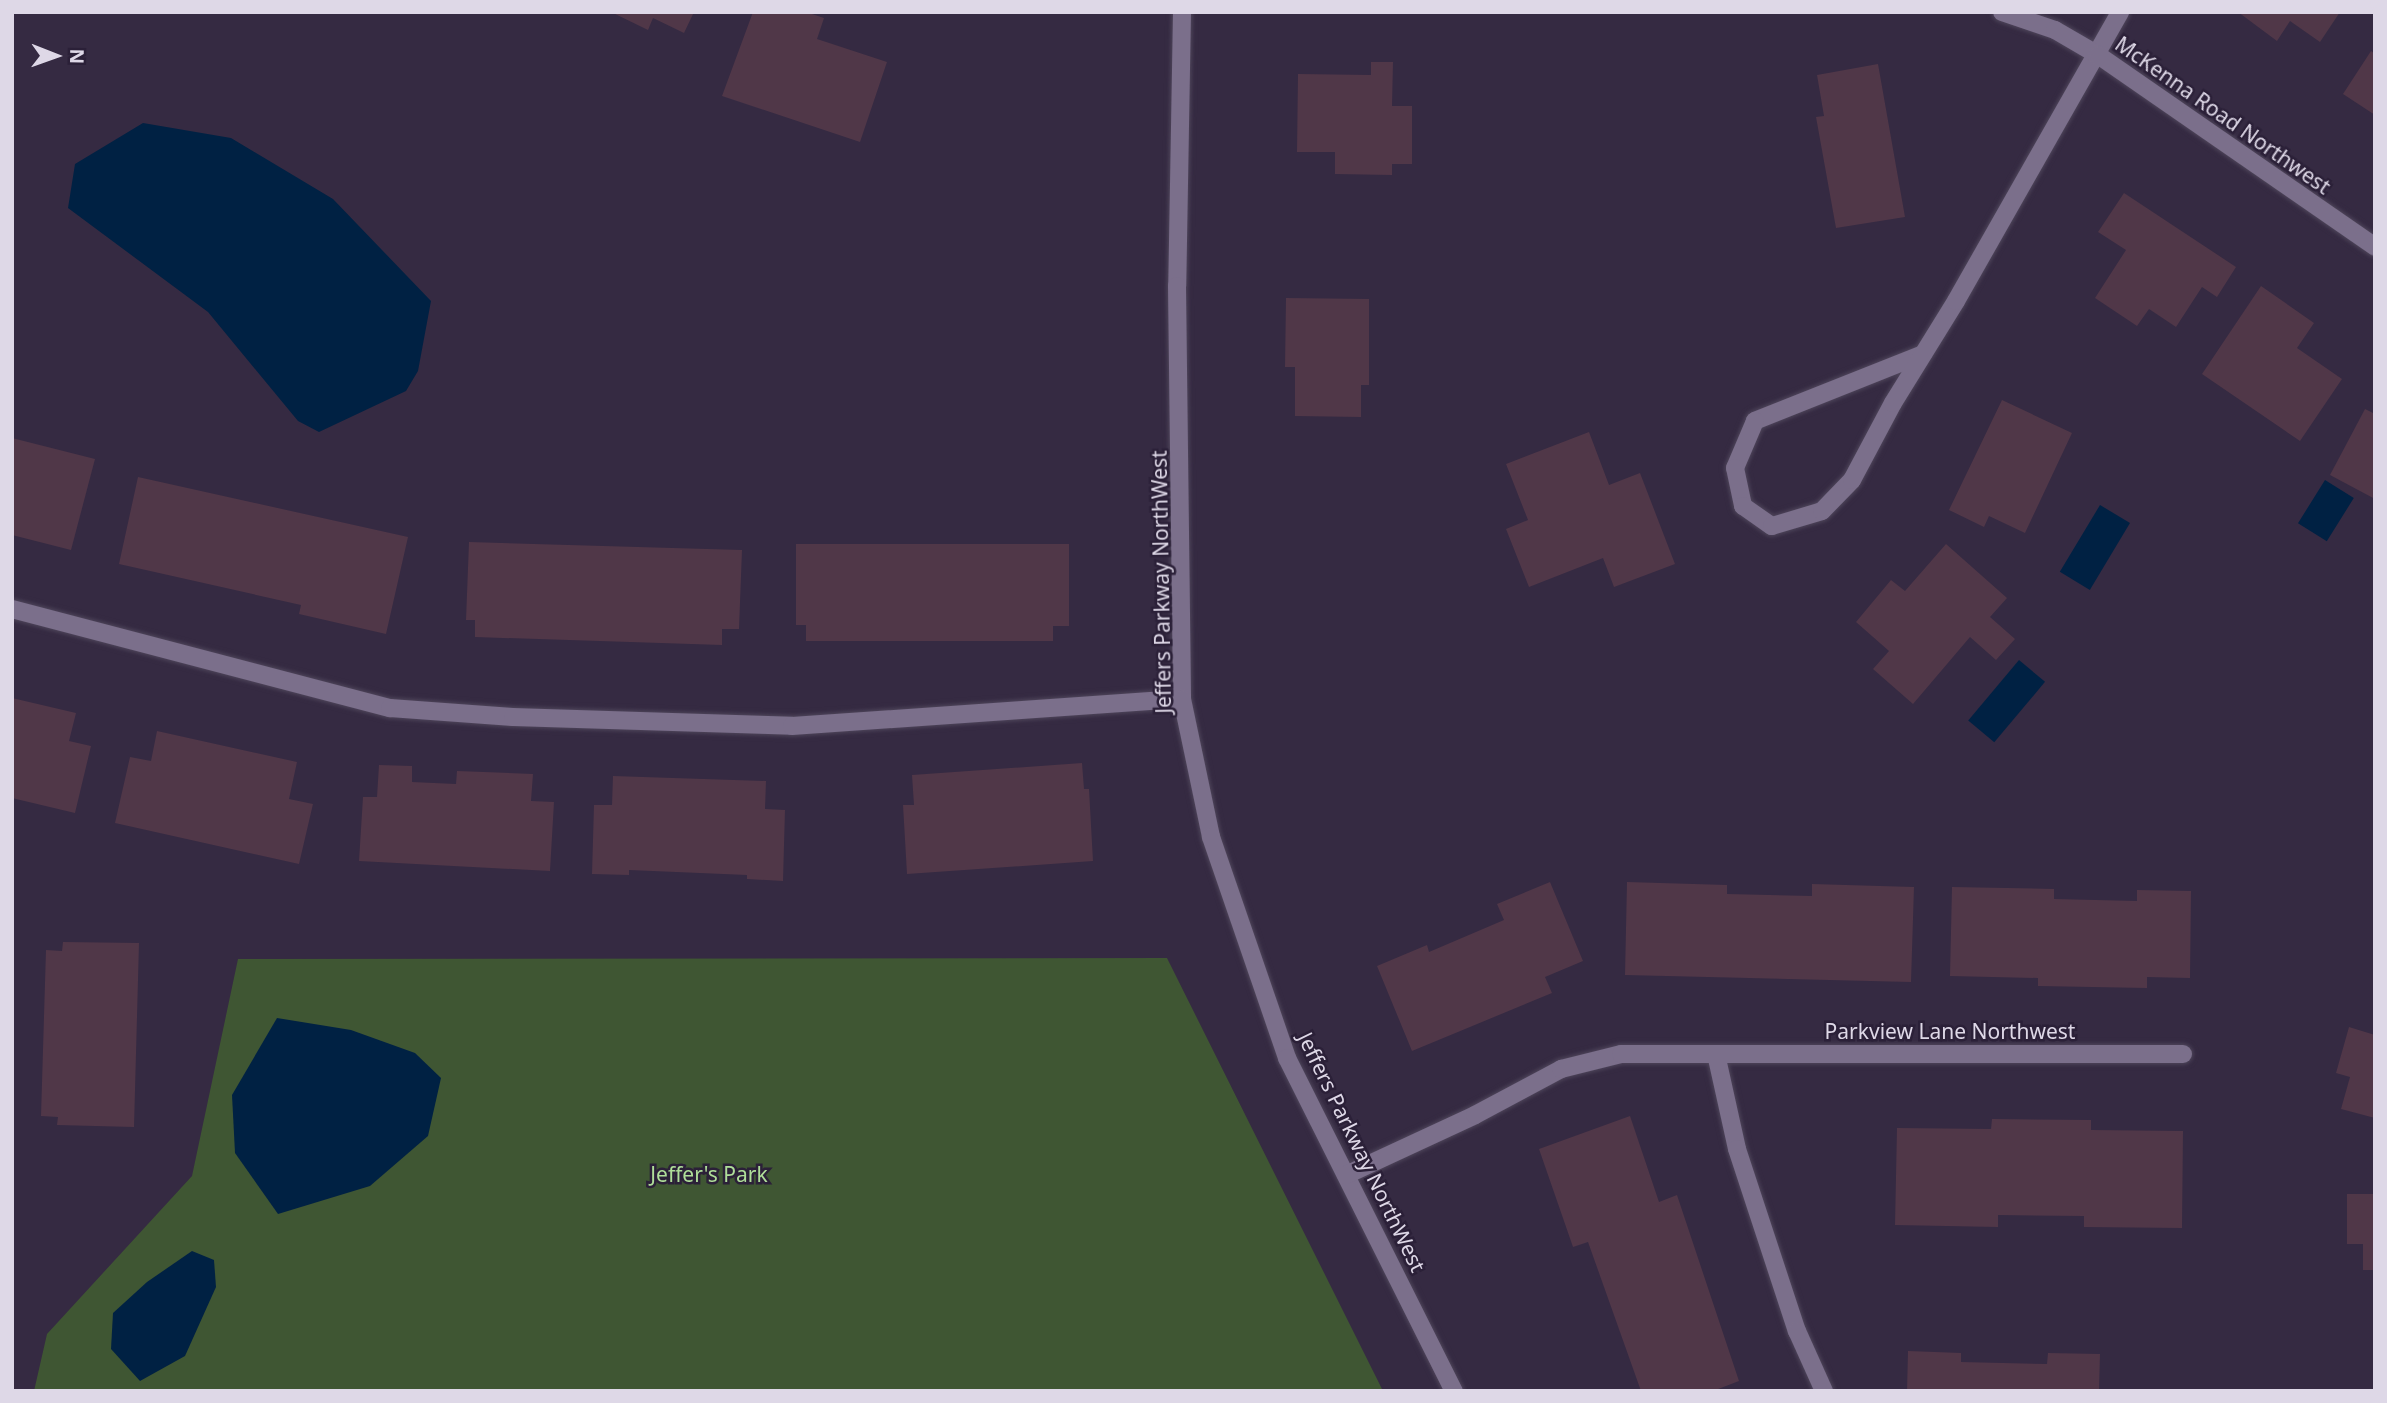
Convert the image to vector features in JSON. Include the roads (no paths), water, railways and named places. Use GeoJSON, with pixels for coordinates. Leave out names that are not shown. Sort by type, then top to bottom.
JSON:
{"type":"FeatureCollection","features":[{"type":"Feature","properties":{"kind":"street","name":"Jeffers Parkway NorthWest"},"geometry":{"type":"LineString","coordinates":[[1182,12],[1177,286],[1182,699],[1211,837],[1287,1058],[1454,1391]]}},
{"type":"Feature","properties":{"kind":"street","name":"McKenna Road Northwest"},"geometry":{"type":"LineString","coordinates":[[2002,12],[2055,30],[2098,55],[2375,247]]}},
{"type":"Feature","properties":{"kind":"street"},"geometry":{"type":"LineString","coordinates":[[1923,354],[1755,421],[1735,468],[1743,506],[1772,526],[1822,511],[1852,480],[2098,55],[2120,12]]}},
{"type":"Feature","properties":{"kind":"street"},"geometry":{"type":"LineString","coordinates":[[12,609],[390,708],[513,717],[792,726],[1182,699]]}},
{"type":"Feature","properties":{"kind":"street","name":"Parkview Lane Northwest"},"geometry":{"type":"LineString","coordinates":[[1346,1175],[1475,1115],[1561,1069],[1621,1054],[2183,1054]]}},
{"type":"Feature","properties":{"kind":"street"},"geometry":{"type":"LineString","coordinates":[[1716,1054],[1737,1149],[1797,1331],[1824,1391]]}},
{"type":"Feature","properties":{"kind":"water"},"geometry":{"type":"Polygon","coordinates":[[[143,123],[231,138],[333,199],[431,301],[418,371],[406,391],[319,432],[298,421],[208,312],[68,208],[75,164],[143,123]]]}},
{"type":"Feature","properties":{"kind":"water"},"geometry":{"type":"Polygon","coordinates":[[[2325,480],[2354,498],[2327,541],[2298,523],[2325,480]]]}},
{"type":"Feature","properties":{"kind":"water"},"geometry":{"type":"Polygon","coordinates":[[[2100,505],[2130,523],[2090,590],[2060,572],[2100,505]]]}},
{"type":"Feature","properties":{"kind":"water"},"geometry":{"type":"Polygon","coordinates":[[[2019,660],[2045,682],[1994,742],[1968,721],[2019,660]]]}},
{"type":"Feature","properties":{"kind":"water"},"geometry":{"type":"Polygon","coordinates":[[[277,1018],[351,1030],[415,1053],[441,1078],[428,1136],[370,1186],[278,1214],[235,1153],[232,1095],[277,1018]]]}},
{"type":"Feature","properties":{"kind":"water"},"geometry":{"type":"Polygon","coordinates":[[[192,1251],[214,1260],[216,1287],[185,1356],[140,1381],[111,1349],[113,1313],[147,1282],[192,1251]]]}},
{"type":"Feature","properties":{"kind":"park label","name":"Jeffer's Park"},"geometry":{"type":"Point","coordinates":[709,1174]}}]}
